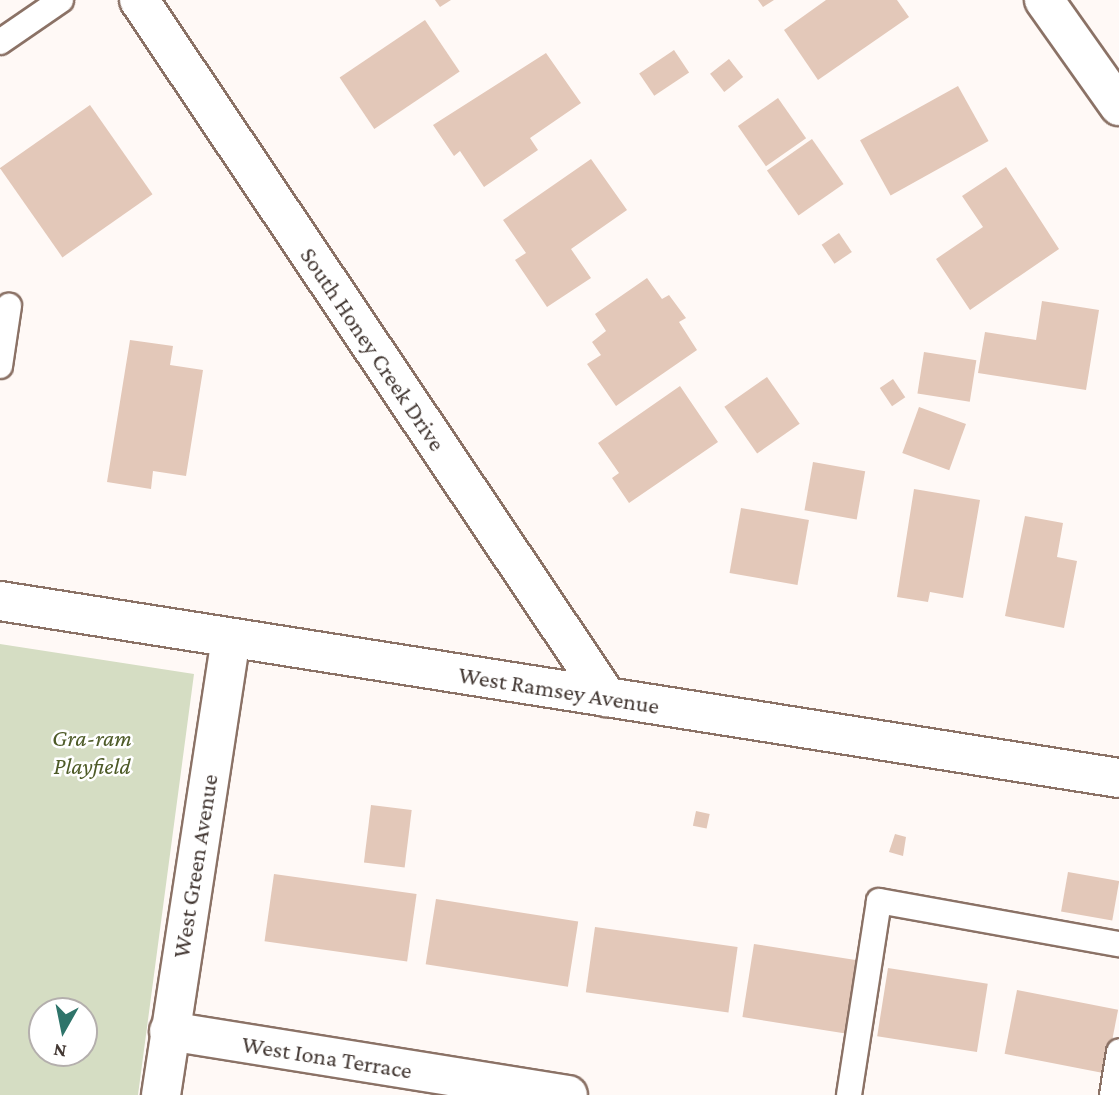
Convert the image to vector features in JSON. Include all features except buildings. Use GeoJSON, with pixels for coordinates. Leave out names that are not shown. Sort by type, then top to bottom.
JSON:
{"type":"FeatureCollection","features":[{"type":"Feature","properties":{"kind":"street","name":"South Honey Creek Drive"},"geometry":{"type":"LineString","coordinates":[[139,0],[607,698]]}},
{"type":"Feature","properties":{"kind":"street"},"geometry":{"type":"LineString","coordinates":[[1044,0],[1119,106]]}},
{"type":"Feature","properties":{"kind":"street","name":"West Ramsey Avenue"},"geometry":{"type":"LineString","coordinates":[[0,601],[1119,778]]}},
{"type":"Feature","properties":{"kind":"street","name":"West Green Avenue"},"geometry":{"type":"LineString","coordinates":[[161,1095],[231,638]]}},
{"type":"Feature","properties":{"kind":"street","name":"West Iona Terrace"},"geometry":{"type":"LineString","coordinates":[[169,1031],[568,1095]]}},
{"type":"Feature","properties":{"kind":"lane"},"geometry":{"type":"LineString","coordinates":[[0,43],[61,0]]}},
{"type":"Feature","properties":{"kind":"lane"},"geometry":{"type":"LineString","coordinates":[[0,366],[9,306]]}},
{"type":"Feature","properties":{"kind":"lane"},"geometry":{"type":"LineString","coordinates":[[849,1095],[879,901],[1119,944]]}},
{"type":"Feature","properties":{"kind":"lane"},"geometry":{"type":"LineString","coordinates":[[1112,1095],[1119,1052]]}},
{"type":"Feature","properties":{"kind":"green space","name":"Gra-ram Playfield"},"geometry":{"type":"Polygon","coordinates":[[[0,644],[194,674],[138,1095],[0,1095],[0,644]]]}}]}
